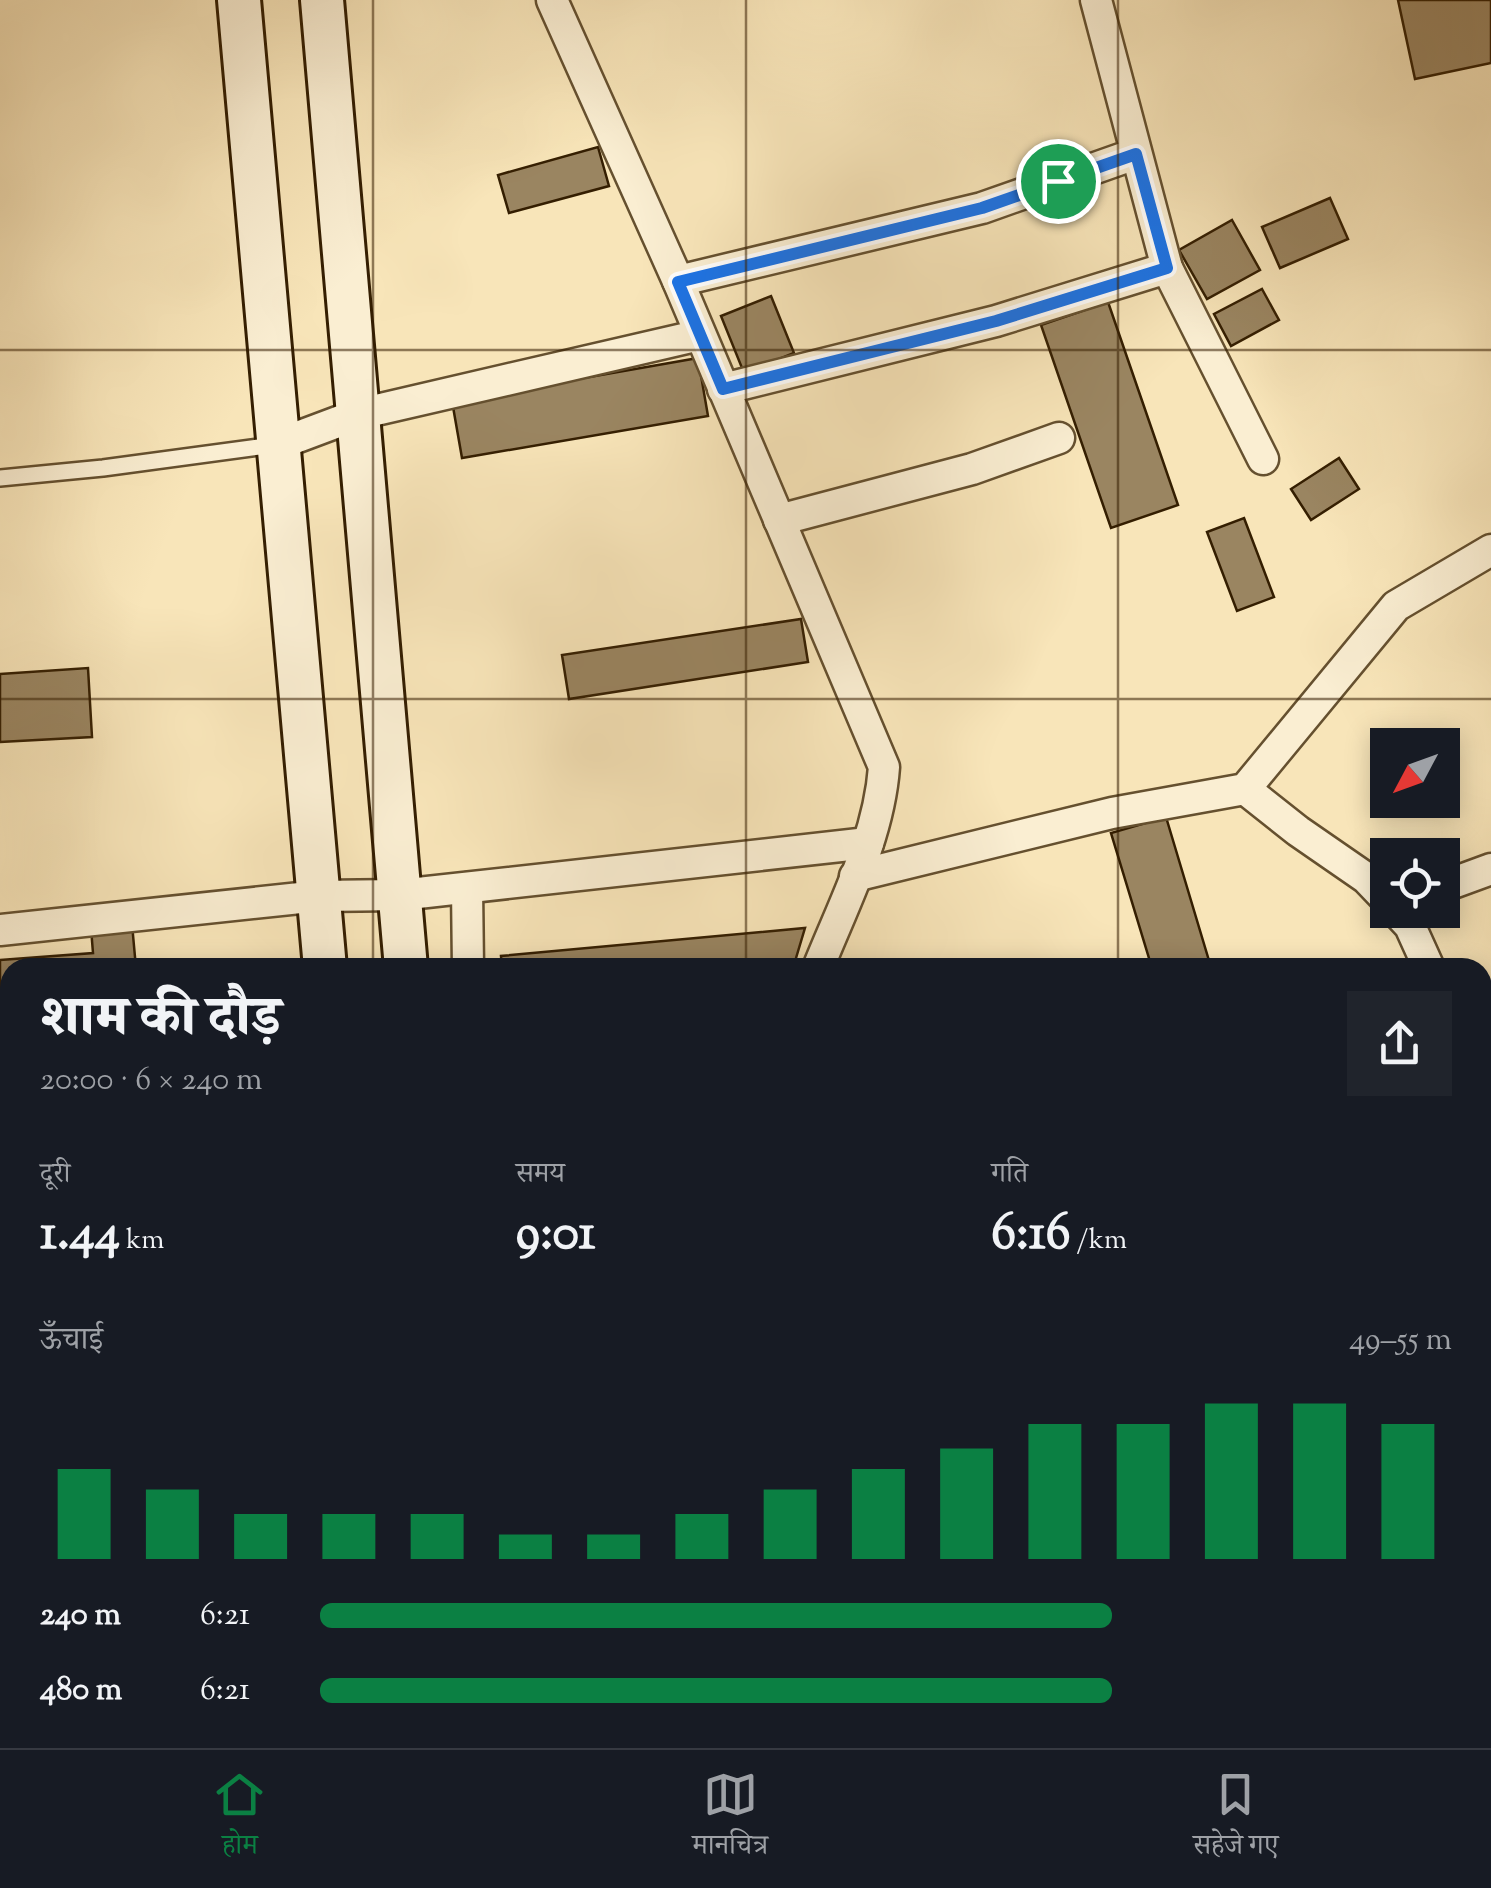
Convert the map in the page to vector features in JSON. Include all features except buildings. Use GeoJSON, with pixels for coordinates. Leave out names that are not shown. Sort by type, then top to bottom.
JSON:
{"type":"FeatureCollection","features":[{"type":"Feature","properties":{"kind":"main road"},"geometry":{"type":"LineString","coordinates":[[239,0],[324,958]]}},
{"type":"Feature","properties":{"kind":"main road"},"geometry":{"type":"LineString","coordinates":[[322,0],[405,958]]}},
{"type":"Feature","properties":{"kind":"street"},"geometry":{"type":"LineString","coordinates":[[552,0],[678,282],[884,767],[868,843],[822,958]]}},
{"type":"Feature","properties":{"kind":"street"},"geometry":{"type":"LineString","coordinates":[[1096,0],[1167,268],[1263,459]]}},
{"type":"Feature","properties":{"kind":"street"},"geometry":{"type":"LineString","coordinates":[[678,282],[982,208],[1136,154]]}},
{"type":"Feature","properties":{"kind":"street"},"geometry":{"type":"LineString","coordinates":[[723,389],[996,321],[1167,268]]}},
{"type":"Feature","properties":{"kind":"street"},"geometry":{"type":"LineString","coordinates":[[278,444],[359,414],[700,335]]}},
{"type":"Feature","properties":{"kind":"street"},"geometry":{"type":"LineString","coordinates":[[778,520],[972,469],[1059,438]]}},
{"type":"Feature","properties":{"kind":"street"},"geometry":{"type":"LineString","coordinates":[[855,876],[1112,812],[1244,789],[1396,606],[1491,550]]}},
{"type":"Feature","properties":{"kind":"street"},"geometry":{"type":"LineString","coordinates":[[1244,789],[1370,882]]}},
{"type":"Feature","properties":{"kind":"street"},"geometry":{"type":"LineString","coordinates":[[0,930],[319,896],[400,895],[868,843]]}},
{"type":"Feature","properties":{"kind":"street"},"geometry":{"type":"LineString","coordinates":[[1460,880],[1491,869]]}},
{"type":"Feature","properties":{"kind":"street"},"geometry":{"type":"LineString","coordinates":[[466,888],[468,958]]}},
{"type":"Feature","properties":{"kind":"street"},"geometry":{"type":"LineString","coordinates":[[1411,928],[1424,958]]}},
{"type":"Feature","properties":{"kind":"lane"},"geometry":{"type":"LineString","coordinates":[[0,478],[278,444]]}},
{"type":"Feature","properties":{"kind":"route"},"geometry":{"type":"LineString","coordinates":[[1136,154],[1167,268],[996,321],[723,389],[678,282],[982,208],[1058,181],[1136,154]]}}]}
